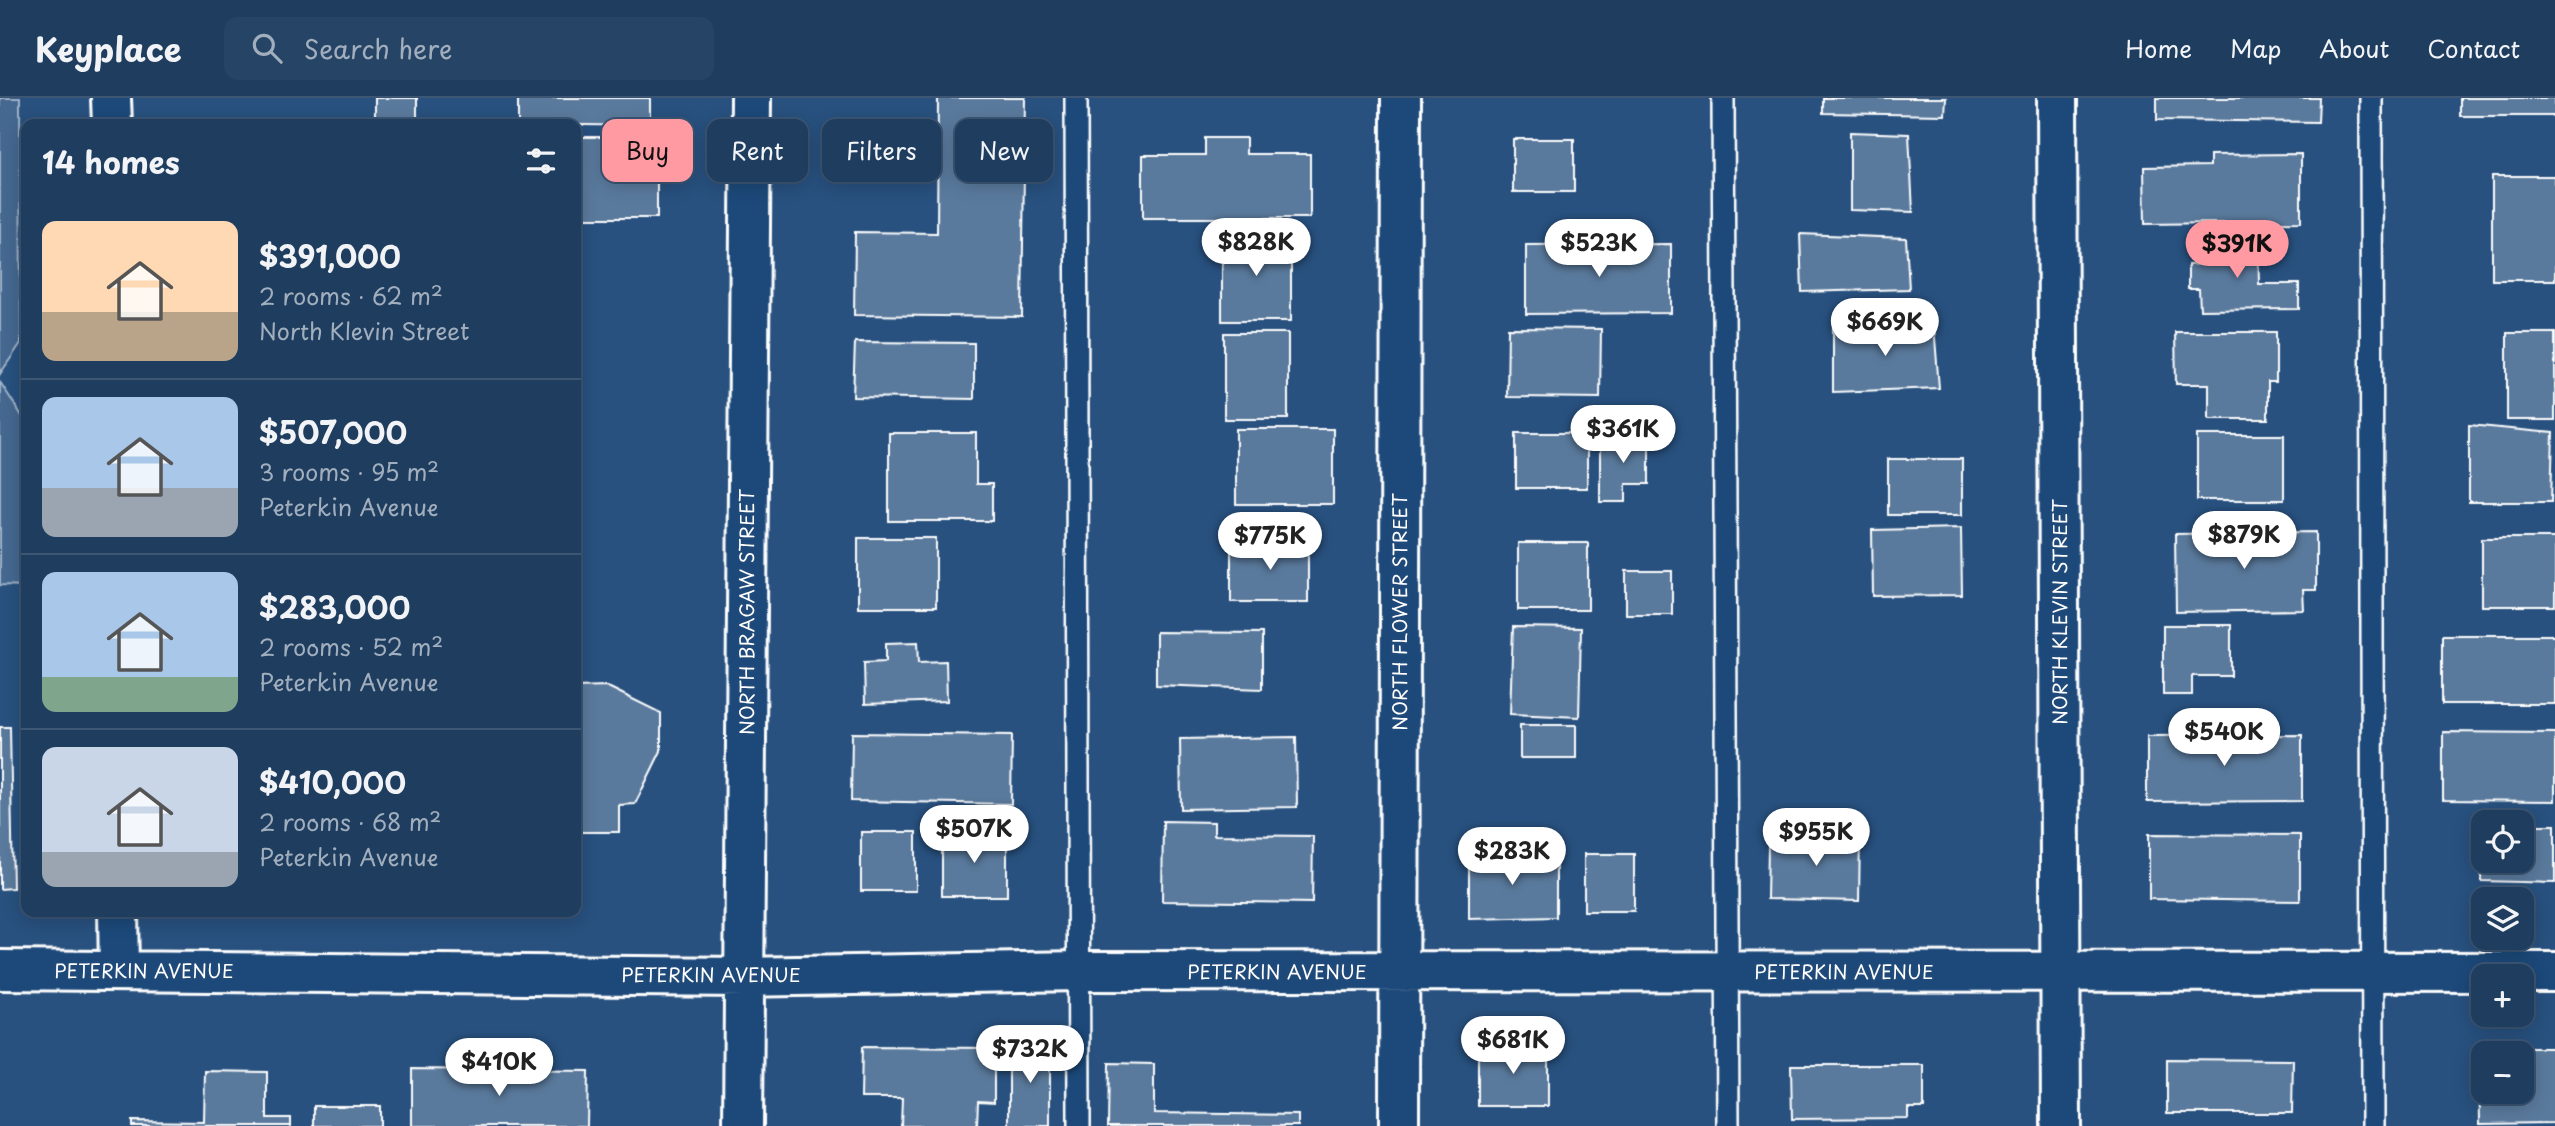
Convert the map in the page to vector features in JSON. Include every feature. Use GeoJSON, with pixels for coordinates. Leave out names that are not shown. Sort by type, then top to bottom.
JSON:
{"type":"FeatureCollection","features":[{"type":"Feature","properties":{"kind":"street"},"geometry":{"type":"LineString","coordinates":[[111,98],[111,119]]}},
{"type":"Feature","properties":{"kind":"street","name":"NORTH BRAGAW STREET"},"geometry":{"type":"LineString","coordinates":[[743,1126],[751,98]]}},
{"type":"Feature","properties":{"kind":"street","name":"NORTH FLOWER STREET"},"geometry":{"type":"LineString","coordinates":[[1399,1126],[1401,98]]}},
{"type":"Feature","properties":{"kind":"street","name":"NORTH KLEVIN STREET"},"geometry":{"type":"LineString","coordinates":[[2057,98],[2061,1126]]}},
{"type":"Feature","properties":{"kind":"street"},"geometry":{"type":"LineString","coordinates":[[118,917],[119,970]]}},
{"type":"Feature","properties":{"kind":"street","name":"PETERKIN AVENUE"},"geometry":{"type":"LineString","coordinates":[[0,970],[744,977],[1080,971],[2555,972]]}},
{"type":"Feature","properties":{"kind":"lane"},"geometry":{"type":"LineString","coordinates":[[1076,98],[1080,1126]]}},
{"type":"Feature","properties":{"kind":"lane"},"geometry":{"type":"LineString","coordinates":[[1723,98],[1728,1126]]}},
{"type":"Feature","properties":{"kind":"lane"},"geometry":{"type":"LineString","coordinates":[[2371,98],[2374,1126]]}},
{"type":"Feature","properties":{"kind":"shaded area"},"geometry":{"type":"Polygon","coordinates":[[[0,98],[20,98],[21,343],[0,374],[0,98]]]}},
{"type":"Feature","properties":{"kind":"shaded area"},"geometry":{"type":"Polygon","coordinates":[[[0,382],[21,414],[21,586],[0,585],[0,382]]]}},
{"type":"Feature","properties":{"kind":"building"},"geometry":{"type":"Polygon","coordinates":[[[375,98],[417,98],[417,119],[375,119],[375,98]]]}},
{"type":"Feature","properties":{"kind":"building"},"geometry":{"type":"Polygon","coordinates":[[[518,98],[650,98],[650,119],[602,119],[602,125],[581,125],[581,119],[518,119],[518,98]]]}},
{"type":"Feature","properties":{"kind":"building"},"geometry":{"type":"Polygon","coordinates":[[[938,98],[1025,98],[1025,119],[955,119],[955,182],[1024,182],[1022,317],[854,315],[855,232],[937,233],[937,182],[941,182],[941,119],[938,119],[938,98]]]}},
{"type":"Feature","properties":{"kind":"building"},"geometry":{"type":"Polygon","coordinates":[[[1823,98],[1946,98],[1945,115],[1823,113],[1823,98]]]}},
{"type":"Feature","properties":{"kind":"building"},"geometry":{"type":"Polygon","coordinates":[[[2157,98],[2319,98],[2318,122],[2157,120],[2157,98]]]}},
{"type":"Feature","properties":{"kind":"building"},"geometry":{"type":"Polygon","coordinates":[[[2460,98],[2555,98],[2555,116],[2460,116],[2460,98]]]}},
{"type":"Feature","properties":{"kind":"building"},"geometry":{"type":"Polygon","coordinates":[[[1850,132],[1909,134],[1913,212],[1850,210],[1850,132]]]}},
{"type":"Feature","properties":{"kind":"building"},"geometry":{"type":"Polygon","coordinates":[[[581,137],[602,137],[602,182],[657,182],[657,218],[581,218],[581,137]]]}},
{"type":"Feature","properties":{"kind":"building"},"geometry":{"type":"Polygon","coordinates":[[[1205,138],[1246,138],[1246,154],[1310,154],[1310,218],[1143,218],[1143,155],[1205,155],[1205,138]]]}},
{"type":"Feature","properties":{"kind":"building"},"geometry":{"type":"Polygon","coordinates":[[[1513,139],[1574,139],[1574,192],[1513,192],[1513,139]]]}},
{"type":"Feature","properties":{"kind":"building"},"geometry":{"type":"Polygon","coordinates":[[[2301,154],[2301,222],[2145,224],[2144,167],[2210,166],[2210,155],[2301,154]]]}},
{"type":"Feature","properties":{"kind":"building"},"geometry":{"type":"Polygon","coordinates":[[[2492,176],[2555,176],[2555,280],[2492,280],[2492,176]]]}},
{"type":"Feature","properties":{"kind":"building"},"geometry":{"type":"Polygon","coordinates":[[[1800,234],[1906,238],[1909,289],[1802,292],[1800,234]]]}},
{"type":"Feature","properties":{"kind":"building"},"geometry":{"type":"Polygon","coordinates":[[[1222,235],[1291,235],[1291,321],[1222,321],[1222,235]]]}},
{"type":"Feature","properties":{"kind":"building"},"geometry":{"type":"Polygon","coordinates":[[[2200,242],[2258,242],[2259,284],[2299,284],[2299,309],[2200,310],[2199,289],[2188,289],[2188,265],[2200,264],[2200,242]]]}},
{"type":"Feature","properties":{"kind":"building"},"geometry":{"type":"Polygon","coordinates":[[[1671,244],[1671,313],[1526,314],[1526,245],[1671,244]]]}},
{"type":"Feature","properties":{"kind":"building"},"geometry":{"type":"Polygon","coordinates":[[[1934,325],[1939,388],[1833,392],[1833,327],[1934,325]]]}},
{"type":"Feature","properties":{"kind":"building"},"geometry":{"type":"Polygon","coordinates":[[[1508,328],[1601,329],[1600,398],[1507,397],[1508,328]]]}},
{"type":"Feature","properties":{"kind":"building"},"geometry":{"type":"Polygon","coordinates":[[[2175,332],[2276,332],[2276,382],[2268,382],[2268,419],[2209,419],[2209,384],[2176,384],[2175,332]]]}},
{"type":"Feature","properties":{"kind":"building"},"geometry":{"type":"Polygon","coordinates":[[[1224,333],[1288,333],[1288,419],[1224,419],[1224,333]]]}},
{"type":"Feature","properties":{"kind":"building"},"geometry":{"type":"Polygon","coordinates":[[[2507,333],[2555,333],[2555,420],[2507,420],[2507,333]]]}},
{"type":"Feature","properties":{"kind":"building"},"geometry":{"type":"Polygon","coordinates":[[[855,342],[974,343],[974,399],[853,397],[855,342]]]}},
{"type":"Feature","properties":{"kind":"building"},"geometry":{"type":"Polygon","coordinates":[[[2469,425],[2553,433],[2551,502],[2469,502],[2469,425]]]}},
{"type":"Feature","properties":{"kind":"building"},"geometry":{"type":"Polygon","coordinates":[[[1236,429],[1333,429],[1333,504],[1236,504],[1236,429]]]}},
{"type":"Feature","properties":{"kind":"building"},"geometry":{"type":"Polygon","coordinates":[[[889,433],[976,433],[976,484],[992,484],[992,521],[889,521],[889,433]]]}},
{"type":"Feature","properties":{"kind":"building"},"geometry":{"type":"Polygon","coordinates":[[[1516,433],[1587,433],[1587,488],[1516,488],[1516,433]]]}},
{"type":"Feature","properties":{"kind":"building"},"geometry":{"type":"Polygon","coordinates":[[[1600,435],[1649,435],[1649,484],[1626,484],[1626,502],[1600,502],[1600,435]]]}},
{"type":"Feature","properties":{"kind":"building"},"geometry":{"type":"Polygon","coordinates":[[[2197,435],[2284,435],[2284,500],[2197,500],[2197,435]]]}},
{"type":"Feature","properties":{"kind":"building"},"geometry":{"type":"Polygon","coordinates":[[[1888,459],[1962,459],[1962,515],[1888,515],[1888,459]]]}},
{"type":"Feature","properties":{"kind":"building"},"geometry":{"type":"Polygon","coordinates":[[[1961,528],[1962,595],[1873,596],[1872,530],[1961,528]]]}},
{"type":"Feature","properties":{"kind":"building"},"geometry":{"type":"Polygon","coordinates":[[[2316,532],[2316,590],[2303,590],[2304,610],[2176,612],[2175,534],[2316,532]]]}},
{"type":"Feature","properties":{"kind":"building"},"geometry":{"type":"Polygon","coordinates":[[[858,538],[936,538],[936,607],[858,607],[858,538]]]}},
{"type":"Feature","properties":{"kind":"building"},"geometry":{"type":"Polygon","coordinates":[[[2482,538],[2555,538],[2555,606],[2482,606],[2482,538]]]}},
{"type":"Feature","properties":{"kind":"building"},"geometry":{"type":"Polygon","coordinates":[[[1231,542],[1308,542],[1308,602],[1231,602],[1231,542]]]}},
{"type":"Feature","properties":{"kind":"building"},"geometry":{"type":"Polygon","coordinates":[[[1518,543],[1588,543],[1588,610],[1518,610],[1518,543]]]}},
{"type":"Feature","properties":{"kind":"building"},"geometry":{"type":"Polygon","coordinates":[[[1626,571],[1672,571],[1672,614],[1626,614],[1626,571]]]}},
{"type":"Feature","properties":{"kind":"building"},"geometry":{"type":"Polygon","coordinates":[[[2163,625],[2231,625],[2231,676],[2192,676],[2192,695],[2163,695],[2163,625]]]}},
{"type":"Feature","properties":{"kind":"building"},"geometry":{"type":"Polygon","coordinates":[[[1513,627],[1581,628],[1579,717],[1510,714],[1513,627]]]}},
{"type":"Feature","properties":{"kind":"building"},"geometry":{"type":"Polygon","coordinates":[[[1156,632],[1262,633],[1262,689],[1156,685],[1156,632]]]}},
{"type":"Feature","properties":{"kind":"building"},"geometry":{"type":"Polygon","coordinates":[[[2442,635],[2555,635],[2555,704],[2442,704],[2442,635]]]}},
{"type":"Feature","properties":{"kind":"building"},"geometry":{"type":"Polygon","coordinates":[[[918,642],[919,662],[946,661],[947,701],[865,704],[864,662],[886,661],[886,643],[918,642]]]}},
{"type":"Feature","properties":{"kind":"building"},"geometry":{"type":"Polygon","coordinates":[[[606,686],[661,713],[661,751],[635,804],[619,805],[619,832],[581,832],[581,687],[606,686]]]}},
{"type":"Feature","properties":{"kind":"building"},"geometry":{"type":"Polygon","coordinates":[[[1520,725],[1576,725],[1576,758],[1520,758],[1520,725]]]}},
{"type":"Feature","properties":{"kind":"building"},"geometry":{"type":"Polygon","coordinates":[[[0,727],[10,727],[13,888],[0,889],[0,727]]]}},
{"type":"Feature","properties":{"kind":"building"},"geometry":{"type":"Polygon","coordinates":[[[2443,732],[2555,733],[2555,801],[2443,800],[2443,732]]]}},
{"type":"Feature","properties":{"kind":"building"},"geometry":{"type":"Polygon","coordinates":[[[852,733],[1012,735],[1011,804],[851,801],[852,733]]]}},
{"type":"Feature","properties":{"kind":"building"},"geometry":{"type":"Polygon","coordinates":[[[2302,735],[2302,801],[2147,802],[2147,736],[2302,735]]]}},
{"type":"Feature","properties":{"kind":"building"},"geometry":{"type":"Polygon","coordinates":[[[1296,737],[1297,807],[1181,809],[1180,739],[1296,737]]]}},
{"type":"Feature","properties":{"kind":"building"},"geometry":{"type":"Polygon","coordinates":[[[1163,821],[1214,822],[1214,835],[1313,836],[1312,903],[1162,901],[1163,821]]]}},
{"type":"Feature","properties":{"kind":"building"},"geometry":{"type":"Polygon","coordinates":[[[2534,825],[2555,825],[2555,883],[2481,881],[2481,873],[2534,873],[2534,825]]]}},
{"type":"Feature","properties":{"kind":"building"},"geometry":{"type":"Polygon","coordinates":[[[1799,831],[1860,832],[1859,901],[1767,899],[1768,845],[1799,845],[1799,831]]]}},
{"type":"Feature","properties":{"kind":"building"},"geometry":{"type":"Polygon","coordinates":[[[861,832],[916,832],[916,891],[861,891],[861,832]]]}},
{"type":"Feature","properties":{"kind":"building"},"geometry":{"type":"Polygon","coordinates":[[[942,834],[1007,834],[1007,896],[942,896],[942,834]]]}},
{"type":"Feature","properties":{"kind":"building"},"geometry":{"type":"Polygon","coordinates":[[[2149,834],[2300,835],[2300,901],[2149,899],[2149,834]]]}},
{"type":"Feature","properties":{"kind":"building"},"geometry":{"type":"Polygon","coordinates":[[[1584,854],[1634,854],[1634,911],[1584,911],[1584,854]]]}},
{"type":"Feature","properties":{"kind":"building"},"geometry":{"type":"Polygon","coordinates":[[[1556,855],[1556,917],[1469,919],[1469,856],[1556,855]]]}},
{"type":"Feature","properties":{"kind":"building"},"geometry":{"type":"Polygon","coordinates":[[[1009,1044],[1050,1044],[1050,1126],[1009,1126],[1009,1044]]]}},
{"type":"Feature","properties":{"kind":"building"},"geometry":{"type":"Polygon","coordinates":[[[862,1047],[994,1048],[994,1102],[978,1101],[977,1126],[901,1126],[902,1098],[861,1098],[862,1047]]]}},
{"type":"Feature","properties":{"kind":"building"},"geometry":{"type":"Polygon","coordinates":[[[1478,1047],[1548,1047],[1548,1106],[1478,1106],[1478,1047]]]}},
{"type":"Feature","properties":{"kind":"building"},"geometry":{"type":"Polygon","coordinates":[[[2534,1048],[2555,1048],[2555,1123],[2480,1124],[2480,1104],[2534,1104],[2534,1048]]]}},
{"type":"Feature","properties":{"kind":"building"},"geometry":{"type":"Polygon","coordinates":[[[2167,1059],[2293,1060],[2292,1113],[2167,1113],[2167,1059]]]}},
{"type":"Feature","properties":{"kind":"building"},"geometry":{"type":"Polygon","coordinates":[[[1109,1063],[1154,1064],[1154,1113],[1298,1115],[1298,1126],[1108,1126],[1109,1063]]]}},
{"type":"Feature","properties":{"kind":"building"},"geometry":{"type":"Polygon","coordinates":[[[1791,1065],[1924,1065],[1924,1108],[1908,1108],[1908,1118],[1792,1119],[1791,1065]]]}},
{"type":"Feature","properties":{"kind":"building"},"geometry":{"type":"Polygon","coordinates":[[[412,1069],[588,1071],[587,1126],[412,1126],[412,1069]]]}},
{"type":"Feature","properties":{"kind":"building"},"geometry":{"type":"Polygon","coordinates":[[[205,1071],[267,1072],[267,1118],[291,1118],[291,1126],[132,1126],[132,1121],[204,1122],[205,1071]]]}},
{"type":"Feature","properties":{"kind":"building"},"geometry":{"type":"Polygon","coordinates":[[[314,1106],[380,1106],[380,1126],[314,1126],[314,1106]]]}}]}
